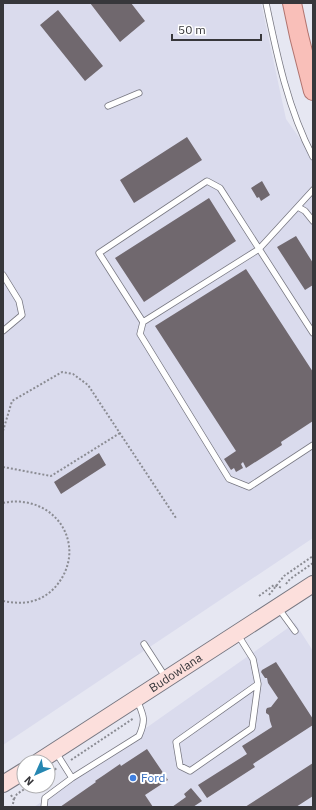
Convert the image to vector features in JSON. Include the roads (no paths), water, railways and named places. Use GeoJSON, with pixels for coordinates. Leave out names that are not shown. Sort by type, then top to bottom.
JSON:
{"type":"FeatureCollection","features":[{"type":"Feature","properties":{"kind":"main road"},"geometry":{"type":"LineString","coordinates":[[292,3],[313,91]]}},
{"type":"Feature","properties":{"kind":"street","name":"Budowlana"},"geometry":{"type":"LineString","coordinates":[[50,754],[140,706],[166,678],[237,633],[272,602],[313,584]]}},
{"type":"Feature","properties":{"kind":"street"},"geometry":{"type":"LineString","coordinates":[[3,784],[16,776]]}},
{"type":"Feature","properties":{"kind":"lane"},"geometry":{"type":"LineString","coordinates":[[266,3],[277,60],[289,102],[302,136],[313,157]]}},
{"type":"Feature","properties":{"kind":"lane"},"geometry":{"type":"LineString","coordinates":[[108,106],[139,93]]}},
{"type":"Feature","properties":{"kind":"lane"},"geometry":{"type":"LineString","coordinates":[[143,322],[99,253],[207,181],[220,188],[313,333]]}},
{"type":"Feature","properties":{"kind":"lane"},"geometry":{"type":"LineString","coordinates":[[313,190],[259,250],[143,322],[140,334],[229,479],[249,487],[313,445]]}},
{"type":"Feature","properties":{"kind":"lane"},"geometry":{"type":"LineString","coordinates":[[298,206],[305,211],[313,221]]}},
{"type":"Feature","properties":{"kind":"lane"},"geometry":{"type":"LineString","coordinates":[[3,276],[19,301],[22,315],[3,331]]}},
{"type":"Feature","properties":{"kind":"lane"},"geometry":{"type":"LineString","coordinates":[[272,602],[295,631]]}},
{"type":"Feature","properties":{"kind":"lane"},"geometry":{"type":"LineString","coordinates":[[237,633],[254,660],[258,684],[252,728],[190,771],[180,766],[176,742],[258,684]]}},
{"type":"Feature","properties":{"kind":"lane"},"geometry":{"type":"LineString","coordinates":[[144,644],[166,678]]}},
{"type":"Feature","properties":{"kind":"lane"},"geometry":{"type":"LineString","coordinates":[[44,807],[45,798],[72,778],[139,736],[144,724],[140,706]]}},
{"type":"Feature","properties":{"kind":"lane"},"geometry":{"type":"LineString","coordinates":[[55,751],[72,778]]}},
{"type":"Feature","properties":{"kind":"place","name":"Ford"},"geometry":{"type":"Point","coordinates":[133,778]}}]}
